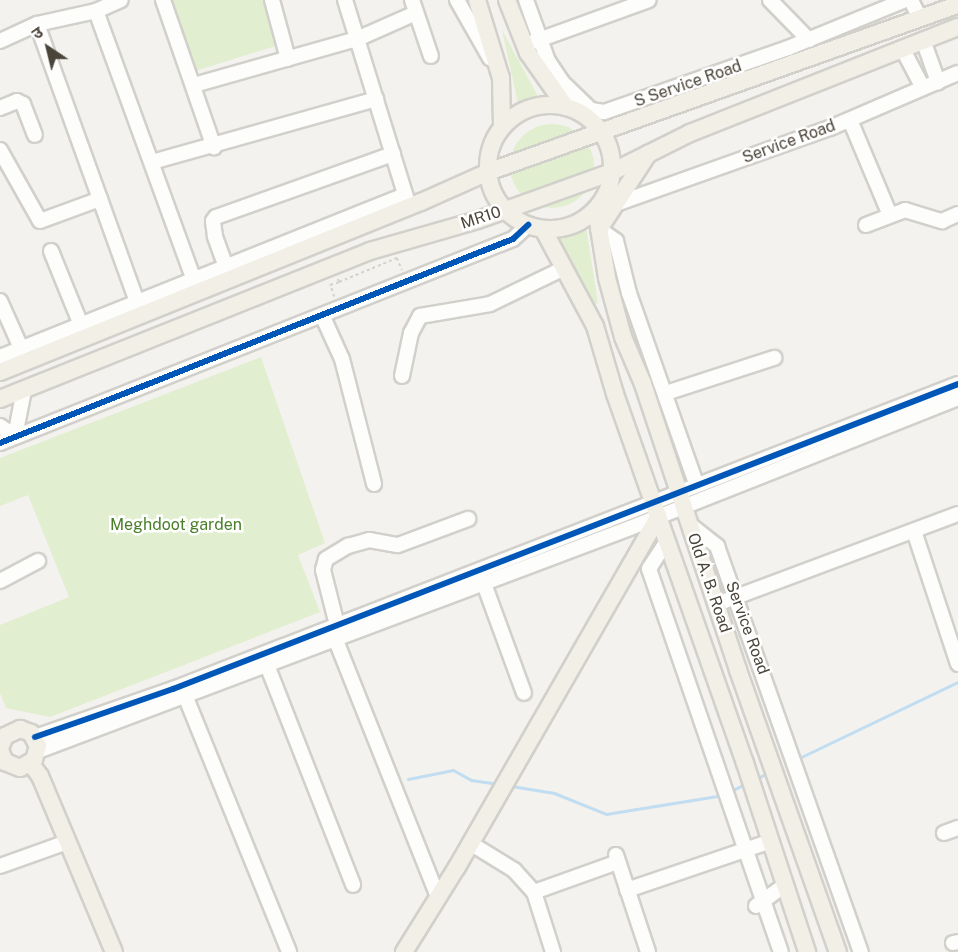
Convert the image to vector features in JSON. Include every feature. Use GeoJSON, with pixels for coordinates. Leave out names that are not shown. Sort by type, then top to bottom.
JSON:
{"type":"FeatureCollection","features":[{"type":"Feature","properties":{"kind":"main road"},"geometry":{"type":"LineString","coordinates":[[477,0],[501,78],[502,128]]}},
{"type":"Feature","properties":{"kind":"main road"},"geometry":{"type":"LineString","coordinates":[[507,0],[566,107]]}},
{"type":"Feature","properties":{"kind":"main road"},"geometry":{"type":"LineString","coordinates":[[0,372],[407,202],[958,5]]}},
{"type":"Feature","properties":{"kind":"main road","name":"MR10"},"geometry":{"type":"LineString","coordinates":[[0,399],[370,251],[505,210],[612,172],[648,153],[958,27]]}},
{"type":"Feature","properties":{"kind":"main road"},"geometry":{"type":"LineString","coordinates":[[538,106],[566,107],[583,114],[601,132],[609,148],[612,172],[604,197],[596,209],[571,225],[535,227],[505,210],[492,189],[488,172],[494,141],[502,128],[524,111],[538,106]]}},
{"type":"Feature","properties":{"kind":"main road"},"geometry":{"type":"LineString","coordinates":[[599,229],[648,153]]}},
{"type":"Feature","properties":{"kind":"main road","name":"Old A. B. Road"},"geometry":{"type":"LineString","coordinates":[[596,209],[623,337],[643,384],[682,507],[717,603],[766,753],[838,952]]}},
{"type":"Feature","properties":{"kind":"main road","name":"Old A. B. Road"},"geometry":{"type":"LineString","coordinates":[[535,227],[564,268],[595,326],[615,394],[752,783],[806,948]]}},
{"type":"Feature","properties":{"kind":"main road"},"geometry":{"type":"LineString","coordinates":[[404,952],[470,843],[655,508]]}},
{"type":"Feature","properties":{"kind":"main road"},"geometry":{"type":"LineString","coordinates":[[0,719],[14,730]]}},
{"type":"Feature","properties":{"kind":"main road"},"geometry":{"type":"LineString","coordinates":[[34,751],[20,768],[1,754],[5,736],[14,730],[26,730],[34,751],[67,842],[114,952]]}},
{"type":"Feature","properties":{"kind":"street"},"geometry":{"type":"LineString","coordinates":[[0,41],[37,24],[96,11],[121,0]]}},
{"type":"Feature","properties":{"kind":"street"},"geometry":{"type":"LineString","coordinates":[[164,0],[214,147]]}},
{"type":"Feature","properties":{"kind":"street"},"geometry":{"type":"LineString","coordinates":[[272,0],[288,59]]}},
{"type":"Feature","properties":{"kind":"street"},"geometry":{"type":"LineString","coordinates":[[0,357],[226,267],[407,202],[345,0]]}},
{"type":"Feature","properties":{"kind":"street"},"geometry":{"type":"LineString","coordinates":[[457,0],[501,78]]}},
{"type":"Feature","properties":{"kind":"street","name":"S Service Road"},"geometry":{"type":"LineString","coordinates":[[526,0],[532,43],[562,82],[591,110],[604,112],[809,40],[905,0]]}},
{"type":"Feature","properties":{"kind":"street"},"geometry":{"type":"LineString","coordinates":[[532,43],[649,0]]}},
{"type":"Feature","properties":{"kind":"street"},"geometry":{"type":"LineString","coordinates":[[770,0],[809,40]]}},
{"type":"Feature","properties":{"kind":"street"},"geometry":{"type":"LineString","coordinates":[[911,0],[920,19]]}},
{"type":"Feature","properties":{"kind":"street"},"geometry":{"type":"LineString","coordinates":[[194,85],[357,39],[414,6],[431,56]]}},
{"type":"Feature","properties":{"kind":"street"},"geometry":{"type":"LineString","coordinates":[[96,11],[194,280]]}},
{"type":"Feature","properties":{"kind":"street"},"geometry":{"type":"LineString","coordinates":[[37,24],[137,302]]}},
{"type":"Feature","properties":{"kind":"street"},"geometry":{"type":"LineString","coordinates":[[923,40],[938,82]]}},
{"type":"Feature","properties":{"kind":"street"},"geometry":{"type":"LineString","coordinates":[[902,48],[923,88]]}},
{"type":"Feature","properties":{"kind":"street","name":"Service Road"},"geometry":{"type":"LineString","coordinates":[[616,204],[850,120],[958,73]]}},
{"type":"Feature","properties":{"kind":"street"},"geometry":{"type":"LineString","coordinates":[[152,162],[214,147],[376,99]]}},
{"type":"Feature","properties":{"kind":"street"},"geometry":{"type":"LineString","coordinates":[[0,108],[17,101],[23,104],[35,135]]}},
{"type":"Feature","properties":{"kind":"street"},"geometry":{"type":"LineString","coordinates":[[850,120],[890,215]]}},
{"type":"Feature","properties":{"kind":"street"},"geometry":{"type":"LineString","coordinates":[[0,150],[4,165],[40,220],[100,199]]}},
{"type":"Feature","properties":{"kind":"street"},"geometry":{"type":"LineString","coordinates":[[226,267],[215,236],[213,221],[216,217],[393,154]]}},
{"type":"Feature","properties":{"kind":"street"},"geometry":{"type":"LineString","coordinates":[[866,225],[905,210],[942,221],[958,214]]}},
{"type":"Feature","properties":{"kind":"street"},"geometry":{"type":"LineString","coordinates":[[0,443],[513,239],[535,227]]}},
{"type":"Feature","properties":{"kind":"street"},"geometry":{"type":"LineString","coordinates":[[599,229],[616,241],[629,293],[696,483]]}},
{"type":"Feature","properties":{"kind":"street"},"geometry":{"type":"LineString","coordinates":[[51,251],[81,325]]}},
{"type":"Feature","properties":{"kind":"street"},"geometry":{"type":"LineString","coordinates":[[402,376],[411,333],[420,316],[490,304],[564,268]]}},
{"type":"Feature","properties":{"kind":"street"},"geometry":{"type":"LineString","coordinates":[[0,302],[21,348]]}},
{"type":"Feature","properties":{"kind":"street"},"geometry":{"type":"LineString","coordinates":[[322,315],[342,359],[374,484]]}},
{"type":"Feature","properties":{"kind":"street"},"geometry":{"type":"LineString","coordinates":[[666,393],[774,358]]}},
{"type":"Feature","properties":{"kind":"street"},"geometry":{"type":"LineString","coordinates":[[179,693],[267,664],[336,631],[483,581],[655,508],[677,491],[696,483],[958,384]]}},
{"type":"Feature","properties":{"kind":"street"},"geometry":{"type":"LineString","coordinates":[[15,436],[24,390]]}},
{"type":"Feature","properties":{"kind":"street"},"geometry":{"type":"LineString","coordinates":[[34,751],[655,508],[682,507],[958,398]]}},
{"type":"Feature","properties":{"kind":"street"},"geometry":{"type":"LineString","coordinates":[[0,426],[15,436]]}},
{"type":"Feature","properties":{"kind":"street"},"geometry":{"type":"LineString","coordinates":[[717,603],[958,514]]}},
{"type":"Feature","properties":{"kind":"street"},"geometry":{"type":"LineString","coordinates":[[438,897],[336,631],[323,570],[326,559],[348,546],[369,540],[398,545],[468,519]]}},
{"type":"Feature","properties":{"kind":"street","name":"Service Road"},"geometry":{"type":"LineString","coordinates":[[688,524],[717,546],[861,952]]}},
{"type":"Feature","properties":{"kind":"street"},"geometry":{"type":"LineString","coordinates":[[914,531],[958,664]]}},
{"type":"Feature","properties":{"kind":"street"},"geometry":{"type":"LineString","coordinates":[[667,541],[649,569],[763,901]]}},
{"type":"Feature","properties":{"kind":"street"},"geometry":{"type":"LineString","coordinates":[[0,581],[38,561]]}},
{"type":"Feature","properties":{"kind":"street"},"geometry":{"type":"LineString","coordinates":[[483,581],[524,693]]}},
{"type":"Feature","properties":{"kind":"street"},"geometry":{"type":"LineString","coordinates":[[267,664],[352,885]]}},
{"type":"Feature","properties":{"kind":"street"},"geometry":{"type":"LineString","coordinates":[[179,693],[279,952]]}},
{"type":"Feature","properties":{"kind":"street"},"geometry":{"type":"LineString","coordinates":[[179,693],[289,952]]}},
{"type":"Feature","properties":{"kind":"street"},"geometry":{"type":"LineString","coordinates":[[766,753],[787,741]]}},
{"type":"Feature","properties":{"kind":"street"},"geometry":{"type":"LineString","coordinates":[[944,832],[958,828]]}},
{"type":"Feature","properties":{"kind":"street"},"geometry":{"type":"LineString","coordinates":[[627,890],[771,841]]}},
{"type":"Feature","properties":{"kind":"street"},"geometry":{"type":"LineString","coordinates":[[0,866],[67,842]]}},
{"type":"Feature","properties":{"kind":"street"},"geometry":{"type":"LineString","coordinates":[[470,843],[514,870],[534,892],[554,952]]}},
{"type":"Feature","properties":{"kind":"street"},"geometry":{"type":"LineString","coordinates":[[534,892],[617,859],[648,952]]}},
{"type":"Feature","properties":{"kind":"street"},"geometry":{"type":"LineString","coordinates":[[785,885],[756,906],[769,942],[779,947],[806,948]]}},
{"type":"Feature","properties":{"kind":"path"},"geometry":{"type":"LineString","coordinates":[[339,282],[397,258]]}},
{"type":"Feature","properties":{"kind":"green space"},"geometry":{"type":"Polygon","coordinates":[[[170,0],[264,0],[279,45],[195,71],[170,0]]]}},
{"type":"Feature","properties":{"kind":"green space"},"geometry":{"type":"Polygon","coordinates":[[[502,30],[540,100],[519,108],[502,30]]]}},
{"type":"Feature","properties":{"kind":"green space"},"geometry":{"type":"Polygon","coordinates":[[[552,124],[568,127],[582,136],[591,150],[594,166],[591,182],[582,196],[568,205],[552,208],[536,205],[522,196],[513,182],[510,166],[513,150],[522,136],[536,127],[552,124]]]}},
{"type":"Feature","properties":{"kind":"green space"},"geometry":{"type":"Polygon","coordinates":[[[586,226],[598,303],[595,304],[556,235],[586,226]]]}},
{"type":"Feature","properties":{"kind":"green space","name":"Meghdoot garden"},"geometry":{"type":"Polygon","coordinates":[[[261,357],[325,543],[298,555],[320,612],[50,717],[6,708],[0,693],[0,625],[69,597],[28,495],[0,506],[0,458],[261,357]]]}},
{"type":"Feature","properties":{"kind":"waterway"},"geometry":{"type":"LineString","coordinates":[[797,759],[958,682]]}},
{"type":"Feature","properties":{"kind":"waterway"},"geometry":{"type":"LineString","coordinates":[[408,779],[453,770],[471,780],[499,784]]}},
{"type":"Feature","properties":{"kind":"waterway"},"geometry":{"type":"LineString","coordinates":[[756,779],[769,772]]}},
{"type":"Feature","properties":{"kind":"waterway"},"geometry":{"type":"LineString","coordinates":[[729,792],[745,784]]}},
{"type":"Feature","properties":{"kind":"waterway"},"geometry":{"type":"LineString","coordinates":[[511,786],[554,793],[606,814],[723,795]]}},
{"type":"Feature","properties":{"kind":"cycle path"},"geometry":{"type":"LineString","coordinates":[[0,443],[513,239],[528,225]]}},
{"type":"Feature","properties":{"kind":"cycle path"},"geometry":{"type":"LineString","coordinates":[[35,737],[173,689],[958,384]]}}]}
